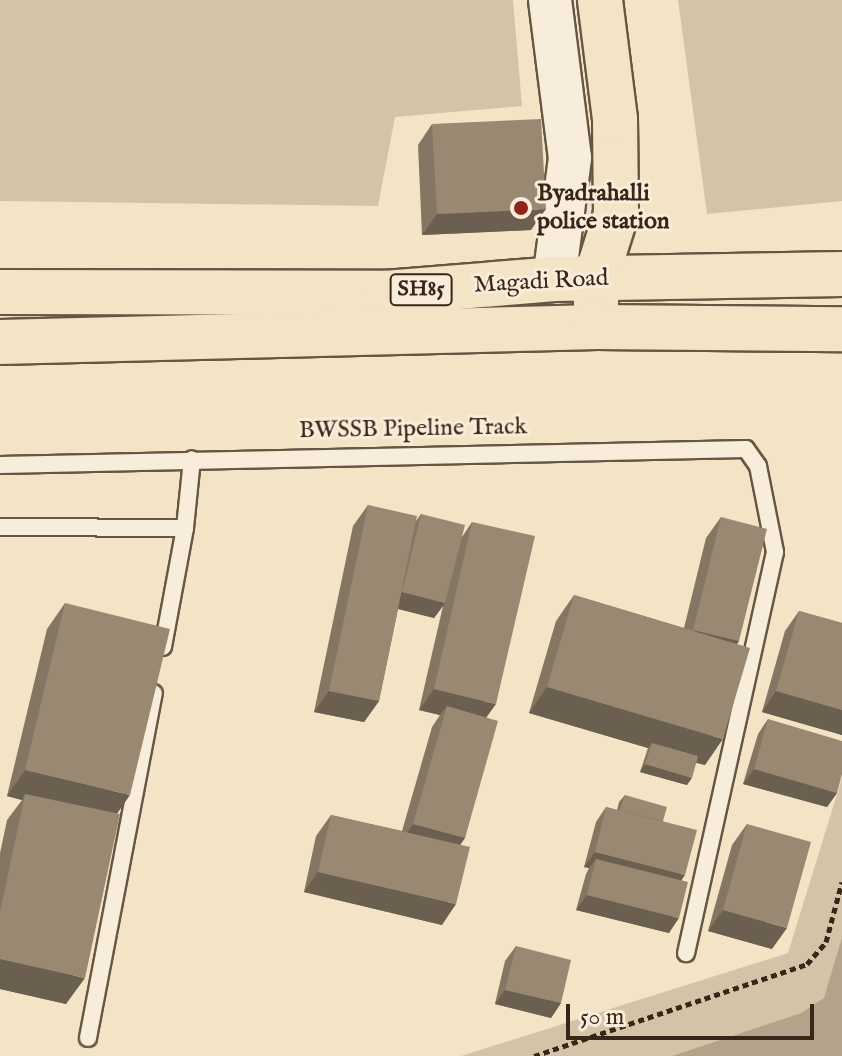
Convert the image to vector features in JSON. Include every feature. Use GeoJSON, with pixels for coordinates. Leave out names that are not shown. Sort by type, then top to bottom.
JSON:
{"type":"FeatureCollection","features":[{"type":"Feature","properties":{"kind":"main road"},"geometry":{"type":"LineString","coordinates":[[597,327],[575,279],[616,214],[615,119],[600,0]]}},
{"type":"Feature","properties":{"kind":"main road","name":"Magadi Road"},"geometry":{"type":"LineString","coordinates":[[0,292],[385,293],[575,279],[842,274]]}},
{"type":"Feature","properties":{"kind":"main road"},"geometry":{"type":"LineString","coordinates":[[384,337],[385,293]]}},
{"type":"Feature","properties":{"kind":"main road","name":"Magadi Road"},"geometry":{"type":"LineString","coordinates":[[0,342],[384,337],[597,327],[842,329]]}},
{"type":"Feature","properties":{"kind":"street"},"geometry":{"type":"LineString","coordinates":[[550,0],[570,158],[575,279]]}},
{"type":"Feature","properties":{"kind":"lane","name":"BWSSB Pipeline Track"},"geometry":{"type":"LineString","coordinates":[[0,465],[730,445],[746,449],[758,466],[774,524],[775,552],[686,953]]}},
{"type":"Feature","properties":{"kind":"lane"},"geometry":{"type":"LineString","coordinates":[[88,1038],[185,528],[192,459]]}},
{"type":"Feature","properties":{"kind":"lane"},"geometry":{"type":"LineString","coordinates":[[0,527],[185,528]]}},
{"type":"Feature","properties":{"kind":"path"},"geometry":{"type":"LineString","coordinates":[[534,1056],[807,964],[826,942],[842,882]]}},
{"type":"Feature","properties":{"kind":"shaded area"},"geometry":{"type":"Polygon","coordinates":[[[0,0],[513,0],[522,106],[395,117],[378,206],[0,201],[0,0]]]}},
{"type":"Feature","properties":{"kind":"shaded area"},"geometry":{"type":"Polygon","coordinates":[[[678,0],[842,0],[842,201],[707,214],[678,0]]]}},
{"type":"Feature","properties":{"kind":"shaded area"},"geometry":{"type":"Polygon","coordinates":[[[842,778],[842,937],[825,998],[801,1013],[672,1056],[461,1056],[788,953],[842,778]]]}},
{"type":"Feature","properties":{"kind":"shaded area"},"geometry":{"type":"Polygon","coordinates":[[[842,937],[842,1056],[672,1056],[801,1013],[824,998],[842,937]]]}},
{"type":"Feature","properties":{"kind":"building"},"geometry":{"type":"Polygon","coordinates":[[[541,119],[546,209],[437,214],[432,124],[541,119]]]}},
{"type":"Feature","properties":{"kind":"building"},"geometry":{"type":"Polygon","coordinates":[[[368,505],[417,516],[379,701],[329,691],[368,505]]]}},
{"type":"Feature","properties":{"kind":"building"},"geometry":{"type":"Polygon","coordinates":[[[421,514],[465,525],[445,603],[402,592],[421,514]]]}},
{"type":"Feature","properties":{"kind":"building"},"geometry":{"type":"Polygon","coordinates":[[[721,517],[767,529],[739,641],[693,630],[721,517]]]}},
{"type":"Feature","properties":{"kind":"building"},"geometry":{"type":"Polygon","coordinates":[[[472,522],[535,536],[496,704],[434,689],[472,522]]]}},
{"type":"Feature","properties":{"kind":"building"},"geometry":{"type":"Polygon","coordinates":[[[574,595],[750,648],[723,739],[547,687],[574,595]]]}},
{"type":"Feature","properties":{"kind":"building"},"geometry":{"type":"Polygon","coordinates":[[[65,603],[170,629],[130,795],[25,770],[65,603]]]}},
{"type":"Feature","properties":{"kind":"building"},"geometry":{"type":"Polygon","coordinates":[[[799,611],[842,623],[842,710],[776,691],[799,611]]]}},
{"type":"Feature","properties":{"kind":"building"},"geometry":{"type":"Polygon","coordinates":[[[447,706],[498,721],[465,838],[413,824],[447,706]]]}},
{"type":"Feature","properties":{"kind":"building"},"geometry":{"type":"Polygon","coordinates":[[[768,719],[842,741],[842,774],[837,793],[754,769],[768,719]]]}},
{"type":"Feature","properties":{"kind":"building"},"geometry":{"type":"Polygon","coordinates":[[[652,743],[698,756],[692,778],[645,764],[652,743]]]}},
{"type":"Feature","properties":{"kind":"building"},"geometry":{"type":"Polygon","coordinates":[[[25,794],[120,814],[85,978],[0,959],[0,912],[25,794]]]}},
{"type":"Feature","properties":{"kind":"building"},"geometry":{"type":"Polygon","coordinates":[[[625,795],[667,807],[663,821],[620,810],[625,795]]]}},
{"type":"Feature","properties":{"kind":"building"},"geometry":{"type":"Polygon","coordinates":[[[606,807],[697,830],[685,875],[595,852],[606,807]]]}},
{"type":"Feature","properties":{"kind":"building"},"geometry":{"type":"Polygon","coordinates":[[[331,815],[470,847],[456,904],[318,872],[331,815]]]}},
{"type":"Feature","properties":{"kind":"building"},"geometry":{"type":"Polygon","coordinates":[[[747,824],[811,842],[787,928],[723,910],[747,824]]]}},
{"type":"Feature","properties":{"kind":"building"},"geometry":{"type":"Polygon","coordinates":[[[596,859],[688,882],[679,918],[587,895],[596,859]]]}},
{"type":"Feature","properties":{"kind":"building"},"geometry":{"type":"Polygon","coordinates":[[[516,946],[571,960],[561,1003],[505,990],[516,946]]]}},
{"type":"Feature","properties":{"kind":"place","name":"Byadrahalli police station"},"geometry":{"type":"Point","coordinates":[521,208]}}]}
